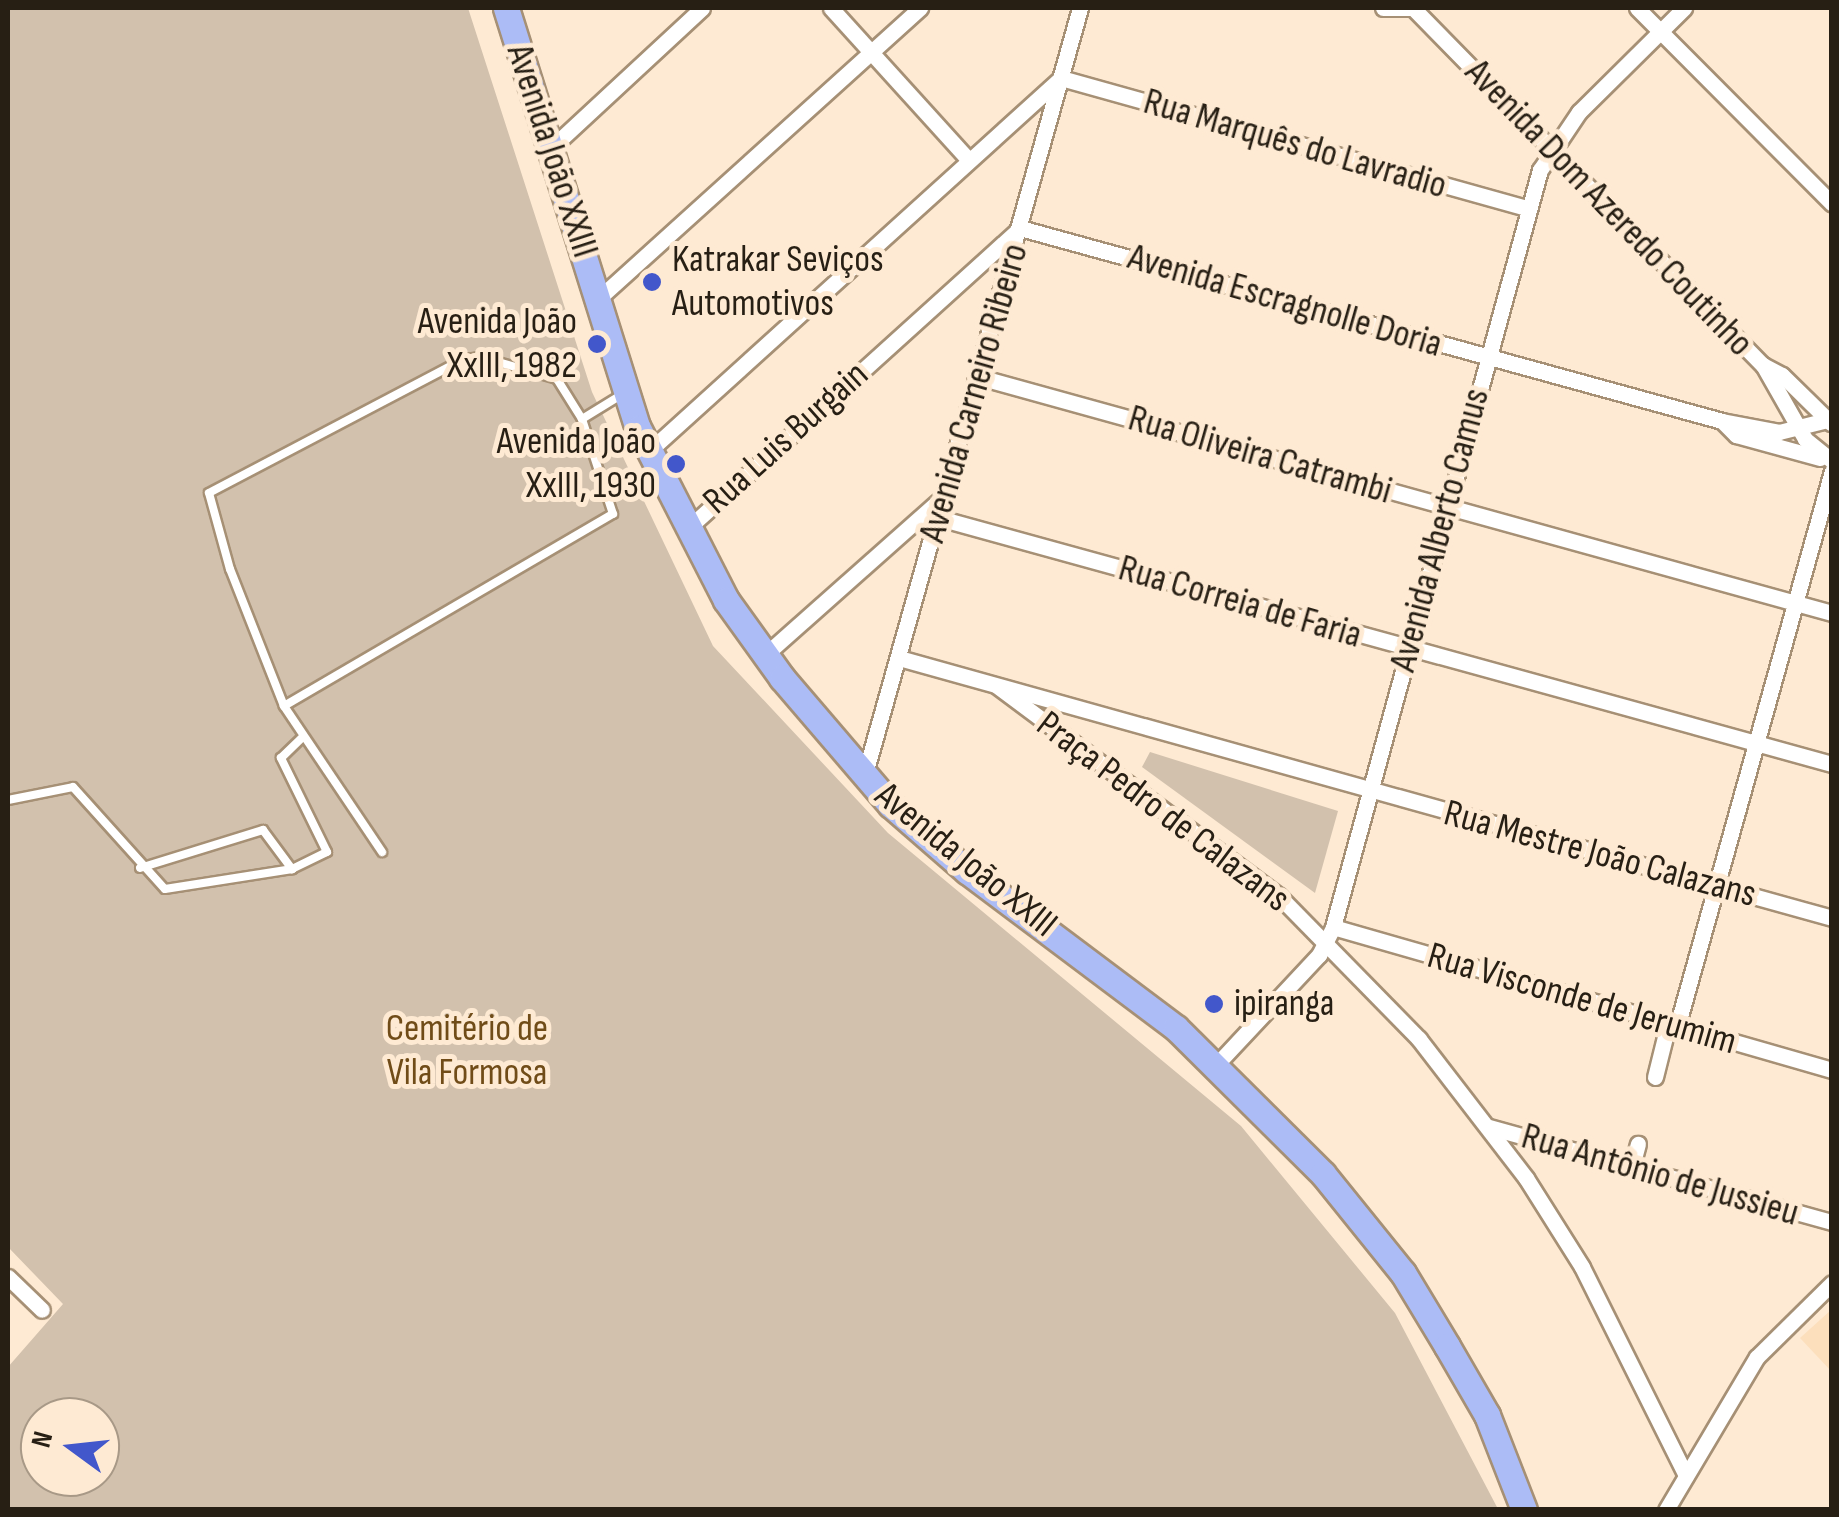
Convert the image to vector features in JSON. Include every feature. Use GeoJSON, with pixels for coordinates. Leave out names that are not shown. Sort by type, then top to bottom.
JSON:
{"type":"FeatureCollection","features":[{"type":"Feature","properties":{"kind":"main road","name":"Avenida João XXIII"},"geometry":{"type":"LineString","coordinates":[[506,8],[625,392],[648,452],[686,530],[766,655],[864,776],[967,872],[1094,961],[1216,1064],[1323,1174],[1402,1273],[1487,1415],[1524,1510]]}},
{"type":"Feature","properties":{"kind":"street"},"geometry":{"type":"LineString","coordinates":[[550,148],[702,8]]}},
{"type":"Feature","properties":{"kind":"street"},"geometry":{"type":"LineString","coordinates":[[830,8],[968,160]]}},
{"type":"Feature","properties":{"kind":"street"},"geometry":{"type":"LineString","coordinates":[[599,298],[920,8]]}},
{"type":"Feature","properties":{"kind":"street","name":"Avenida Carneiro Ribeiro"},"geometry":{"type":"LineString","coordinates":[[864,776],[1080,8]]}},
{"type":"Feature","properties":{"kind":"street"},"geometry":{"type":"LineString","coordinates":[[1384,8],[1413,8]]}},
{"type":"Feature","properties":{"kind":"street","name":"Avenida Dom Azeredo Coutinho"},"geometry":{"type":"LineString","coordinates":[[1413,8],[1763,365],[1796,426]]}},
{"type":"Feature","properties":{"kind":"street"},"geometry":{"type":"LineString","coordinates":[[1637,8],[1832,204]]}},
{"type":"Feature","properties":{"kind":"street","name":"Avenida Alberto Camus"},"geometry":{"type":"LineString","coordinates":[[1216,1064],[1330,933],[1529,209],[1550,145],[1684,8]]}},
{"type":"Feature","properties":{"kind":"street"},"geometry":{"type":"LineString","coordinates":[[648,452],[1061,78]]}},
{"type":"Feature","properties":{"kind":"street","name":"Rua Marquês do Lavradio"},"geometry":{"type":"LineString","coordinates":[[1061,78],[1529,209]]}},
{"type":"Feature","properties":{"kind":"street","name":"Avenida Escragnolle Doria"},"geometry":{"type":"LineString","coordinates":[[1020,228],[1722,421],[1779,432],[1829,422]]}},
{"type":"Feature","properties":{"kind":"street","name":"Rua Luis Burgain"},"geometry":{"type":"LineString","coordinates":[[686,530],[1020,228]]}},
{"type":"Feature","properties":{"kind":"street","name":"Avenida Dom Azeredo Coutinho"},"geometry":{"type":"LineString","coordinates":[[1763,365],[1782,375],[1829,422]]}},
{"type":"Feature","properties":{"kind":"street","name":"Rua Oliveira Catrambi"},"geometry":{"type":"LineString","coordinates":[[978,376],[1832,613]]}},
{"type":"Feature","properties":{"kind":"street","name":"Avenida Escragnolle Doria"},"geometry":{"type":"LineString","coordinates":[[1722,421],[1736,434],[1829,461]]}},
{"type":"Feature","properties":{"kind":"street"},"geometry":{"type":"LineString","coordinates":[[1655,1077],[1758,742],[1829,461],[1796,426]]}},
{"type":"Feature","properties":{"kind":"street"},"geometry":{"type":"LineString","coordinates":[[766,655],[946,494]]}},
{"type":"Feature","properties":{"kind":"street","name":"Rua Correia de Faria"},"geometry":{"type":"LineString","coordinates":[[939,518],[1832,764]]}},
{"type":"Feature","properties":{"kind":"street"},"geometry":{"type":"LineString","coordinates":[[900,658],[997,686]]}},
{"type":"Feature","properties":{"kind":"street","name":"Rua Mestre João Calazans"},"geometry":{"type":"LineString","coordinates":[[997,686],[1832,918]]}},
{"type":"Feature","properties":{"kind":"street","name":"Praça Pedro de Calazans"},"geometry":{"type":"LineString","coordinates":[[997,686],[1330,933]]}},
{"type":"Feature","properties":{"kind":"street"},"geometry":{"type":"LineString","coordinates":[[1330,933],[1489,1127],[1604,1306],[1686,1476]]}},
{"type":"Feature","properties":{"kind":"street","name":"Rua Visconde de Jerumim"},"geometry":{"type":"LineString","coordinates":[[1330,933],[1832,1070]]}},
{"type":"Feature","properties":{"kind":"street","name":"Rua Antônio de Jussieu"},"geometry":{"type":"LineString","coordinates":[[1489,1127],[1832,1222]]}},
{"type":"Feature","properties":{"kind":"street"},"geometry":{"type":"LineString","coordinates":[[1632,1166],[1638,1144]]}},
{"type":"Feature","properties":{"kind":"street"},"geometry":{"type":"LineString","coordinates":[[8,1276],[42,1310]]}},
{"type":"Feature","properties":{"kind":"street"},"geometry":{"type":"LineString","coordinates":[[1666,1510],[1757,1357],[1832,1283]]}},
{"type":"Feature","properties":{"kind":"lane"},"geometry":{"type":"LineString","coordinates":[[284,706],[613,514],[582,419],[557,379],[481,357],[464,359],[208,494],[230,569],[284,706],[382,852]]}},
{"type":"Feature","properties":{"kind":"lane"},"geometry":{"type":"LineString","coordinates":[[582,419],[625,392]]}},
{"type":"Feature","properties":{"kind":"lane"},"geometry":{"type":"LineString","coordinates":[[8,800],[72,787],[156,884],[178,890],[292,869],[327,852],[281,758],[302,737]]}},
{"type":"Feature","properties":{"kind":"lane"},"geometry":{"type":"LineString","coordinates":[[140,868],[263,830],[292,869]]}},
{"type":"Feature","properties":{"kind":"shaded area"},"geometry":{"type":"Polygon","coordinates":[[[1831,1310],[1831,1371],[1800,1338],[1831,1310]]]}},
{"type":"Feature","properties":{"kind":"green space","name":"Cemitério de Vila Formosa"},"geometry":{"type":"Polygon","coordinates":[[[8,8],[468,8],[592,392],[713,646],[888,833],[1241,1126],[1395,1313],[1498,1509],[8,1509],[8,1367],[63,1304],[8,1247],[8,8]]]}},
{"type":"Feature","properties":{"kind":"green space"},"geometry":{"type":"Polygon","coordinates":[[[1150,752],[1338,811],[1315,893],[1142,767],[1150,752]]]}},
{"type":"Feature","properties":{"kind":"place","name":"Katrakar Seviços Automotivos"},"geometry":{"type":"Point","coordinates":[652,282]}},
{"type":"Feature","properties":{"kind":"place","name":"Avenida João XxIII, 1982"},"geometry":{"type":"Point","coordinates":[597,344]}},
{"type":"Feature","properties":{"kind":"place","name":"Avenida João XxIII, 1930"},"geometry":{"type":"Point","coordinates":[676,464]}},
{"type":"Feature","properties":{"kind":"place","name":"ipiranga"},"geometry":{"type":"Point","coordinates":[1214,1004]}}]}
